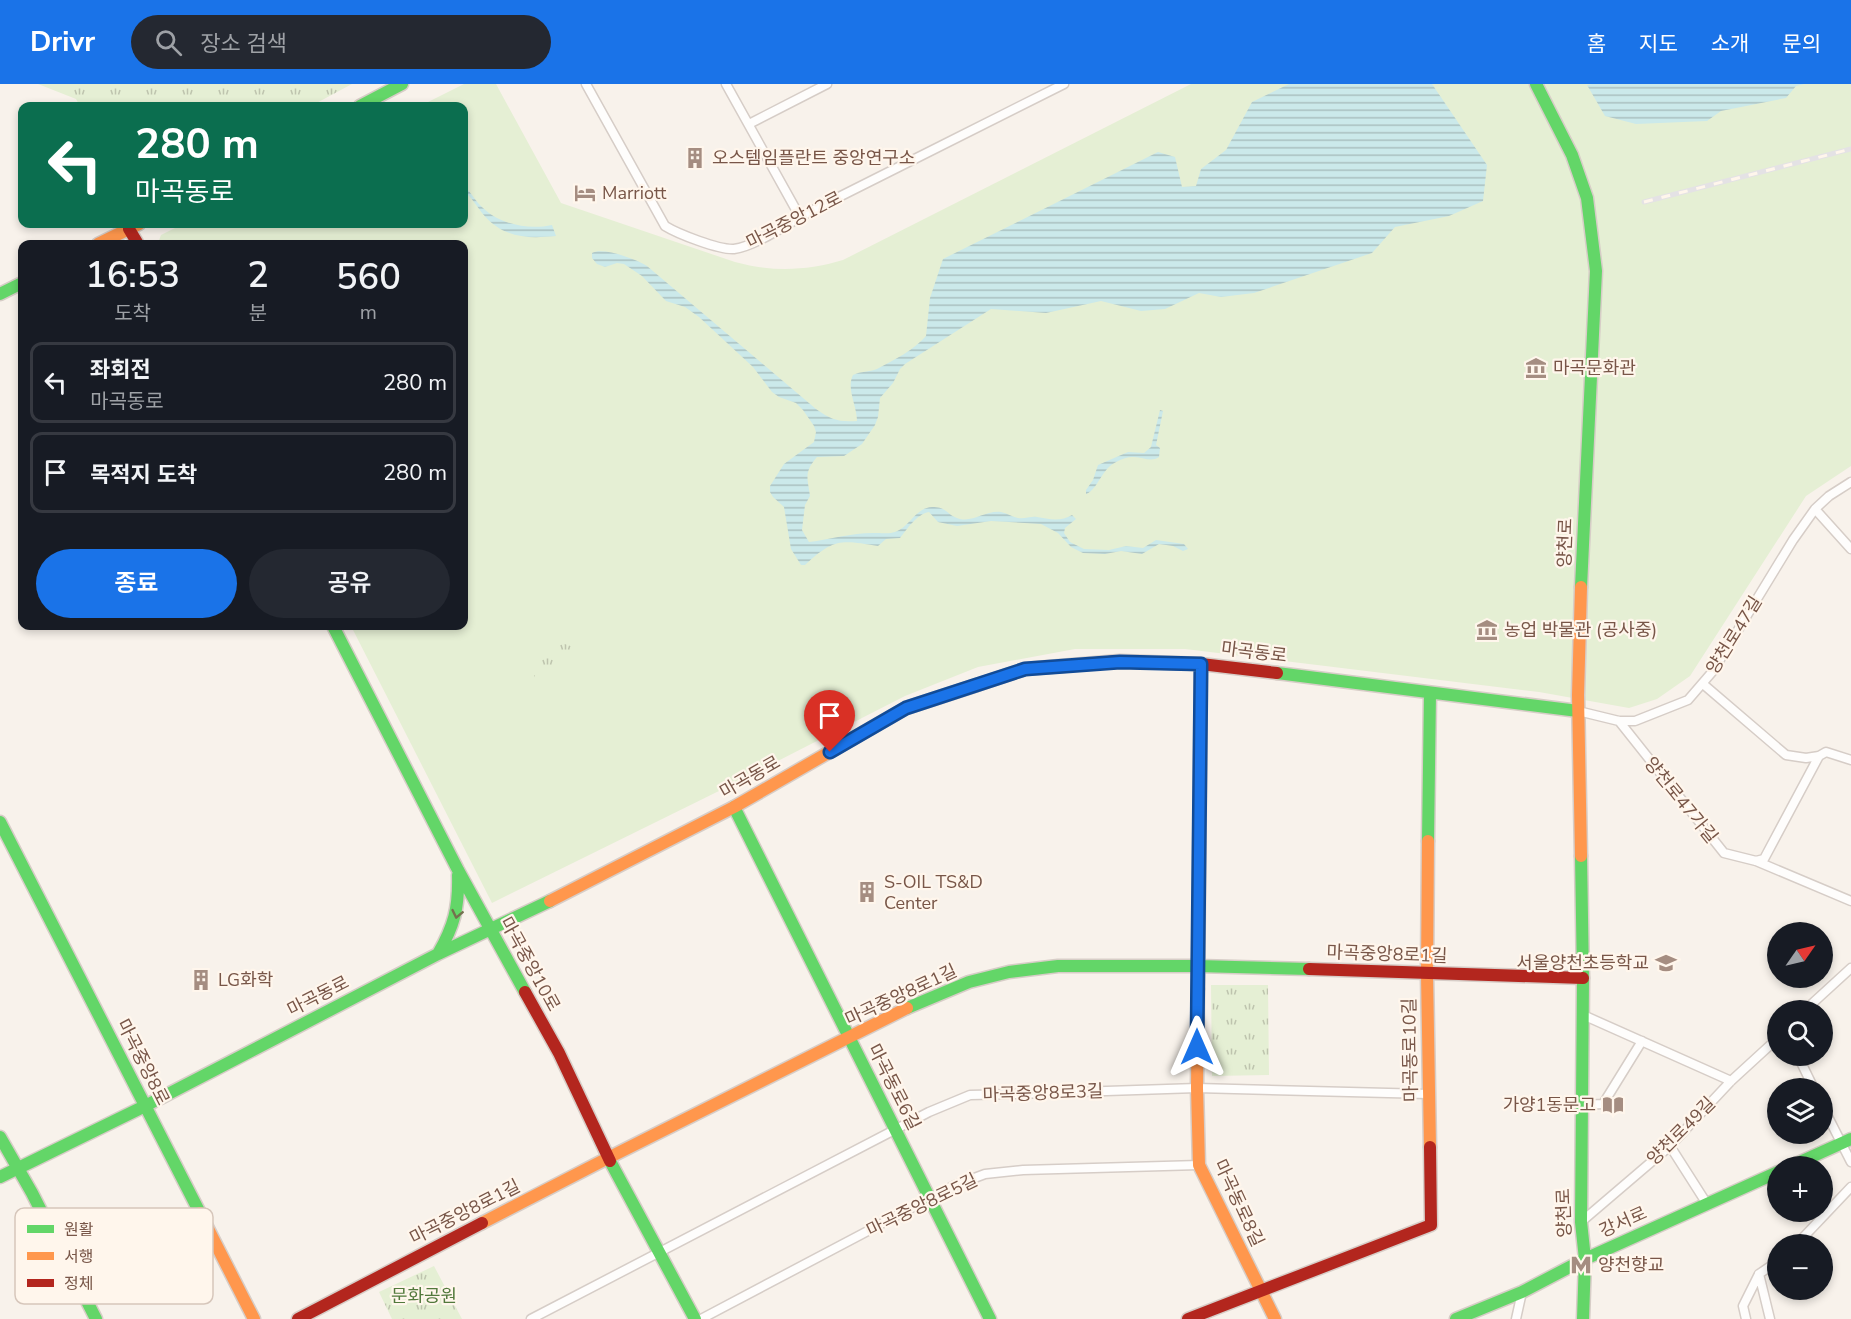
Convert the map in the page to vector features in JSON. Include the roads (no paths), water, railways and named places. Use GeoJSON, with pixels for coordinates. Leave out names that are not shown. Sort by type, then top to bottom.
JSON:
{"type":"FeatureCollection","features":[{"type":"Feature","properties":{"kind":"street"},"geometry":{"type":"LineString","coordinates":[[368,102],[402,84]]}},
{"type":"Feature","properties":{"kind":"street","name":"마곡중앙12로"},"geometry":{"type":"LineString","coordinates":[[586,84],[665,226],[730,249],[752,243],[1064,84]]}},
{"type":"Feature","properties":{"kind":"street"},"geometry":{"type":"LineString","coordinates":[[726,84],[800,217]]}},
{"type":"Feature","properties":{"kind":"street"},"geometry":{"type":"LineString","coordinates":[[749,124],[827,84]]}},
{"type":"Feature","properties":{"kind":"street","name":"양천로"},"geometry":{"type":"LineString","coordinates":[[1536,84],[1572,155],[1587,198],[1596,271],[1580,603],[1578,711],[1583,978],[1581,1222],[1585,1259],[1583,1319]]}},
{"type":"Feature","properties":{"kind":"street"},"geometry":{"type":"LineString","coordinates":[[106,240],[130,228]]}},
{"type":"Feature","properties":{"kind":"street"},"geometry":{"type":"LineString","coordinates":[[0,294],[18,285]]}},
{"type":"Feature","properties":{"kind":"street","name":"양천로47길"},"geometry":{"type":"LineString","coordinates":[[1578,711],[1619,721],[1635,721],[1688,700],[1713,671],[1792,540],[1815,509],[1829,496],[1851,482]]}},
{"type":"Feature","properties":{"kind":"street"},"geometry":{"type":"LineString","coordinates":[[1815,509],[1851,549]]}},
{"type":"Feature","properties":{"kind":"street","name":"마곡중앙10로"},"geometry":{"type":"LineString","coordinates":[[335,630],[458,870],[558,1053],[608,1158],[695,1319]]}},
{"type":"Feature","properties":{"kind":"street","name":"마곡동로"},"geometry":{"type":"LineString","coordinates":[[0,1177],[145,1106],[438,954],[491,930],[734,807],[906,708],[996,677],[1025,669],[1120,662],[1201,664],[1578,711]]}},
{"type":"Feature","properties":{"kind":"street","name":"마곡동로8길"},"geometry":{"type":"LineString","coordinates":[[1201,664],[1197,1088],[1199,1165],[1275,1319]]}},
{"type":"Feature","properties":{"kind":"street"},"geometry":{"type":"LineString","coordinates":[[1703,684],[1786,755],[1806,758],[1819,756],[1826,752],[1851,760]]}},
{"type":"Feature","properties":{"kind":"street","name":"마곡동로10길"},"geometry":{"type":"LineString","coordinates":[[1262,1292],[1431,1225],[1427,974],[1430,693]]}},
{"type":"Feature","properties":{"kind":"street","name":"양천로47가길"},"geometry":{"type":"LineString","coordinates":[[1619,721],[1724,852],[1756,861],[1851,901]]}},
{"type":"Feature","properties":{"kind":"street"},"geometry":{"type":"LineString","coordinates":[[1756,861],[1764,859],[1819,756]]}},
{"type":"Feature","properties":{"kind":"street","name":"마곡동로6길"},"geometry":{"type":"LineString","coordinates":[[734,807],[990,1319]]}},
{"type":"Feature","properties":{"kind":"street","name":"마곡중앙8로"},"geometry":{"type":"LineString","coordinates":[[0,822],[197,1208]]}},
{"type":"Feature","properties":{"kind":"street"},"geometry":{"type":"LineString","coordinates":[[438,954],[456,921],[459,896],[458,870]]}},
{"type":"Feature","properties":{"kind":"street","name":"마곡중앙8로1길"},"geometry":{"type":"LineString","coordinates":[[298,1319],[608,1158],[922,1001],[969,982],[1009,972],[1058,966],[1198,966],[1583,978]]}},
{"type":"Feature","properties":{"kind":"street"},"geometry":{"type":"LineString","coordinates":[[1816,1000],[1851,968]]}},
{"type":"Feature","properties":{"kind":"street"},"geometry":{"type":"LineString","coordinates":[[1583,1015],[1731,1080]]}},
{"type":"Feature","properties":{"kind":"street"},"geometry":{"type":"LineString","coordinates":[[1582,1105],[1603,1104],[1642,1041]]}},
{"type":"Feature","properties":{"kind":"street","name":"양천로49길"},"geometry":{"type":"LineString","coordinates":[[1581,1222],[1670,1146],[1731,1080],[1767,1048]]}},
{"type":"Feature","properties":{"kind":"street","name":"마곡중앙8로3길"},"geometry":{"type":"LineString","coordinates":[[531,1319],[929,1112],[970,1095],[1197,1088],[1428,1094]]}},
{"type":"Feature","properties":{"kind":"street"},"geometry":{"type":"LineString","coordinates":[[1833,1122],[1846,1141],[1851,1162]]}},
{"type":"Feature","properties":{"kind":"street"},"geometry":{"type":"LineString","coordinates":[[0,1137],[38,1208]]}},
{"type":"Feature","properties":{"kind":"street"},"geometry":{"type":"LineString","coordinates":[[1813,1156],[1846,1141]]}},
{"type":"Feature","properties":{"kind":"street"},"geometry":{"type":"LineString","coordinates":[[1670,1146],[1707,1204]]}},
{"type":"Feature","properties":{"kind":"street","name":"마곡중앙8로5길"},"geometry":{"type":"LineString","coordinates":[[701,1319],[952,1186],[985,1174],[1023,1170],[1199,1165]]}},
{"type":"Feature","properties":{"kind":"street","name":"강서로"},"geometry":{"type":"LineString","coordinates":[[1456,1319],[1522,1292],[1585,1259],[1767,1177]]}},
{"type":"Feature","properties":{"kind":"street"},"geometry":{"type":"LineString","coordinates":[[1806,1234],[1851,1186]]}},
{"type":"Feature","properties":{"kind":"street","name":"마곡중앙8로"},"geometry":{"type":"LineString","coordinates":[[213,1239],[254,1319]]}},
{"type":"Feature","properties":{"kind":"street"},"geometry":{"type":"LineString","coordinates":[[1746,1319],[1743,1306],[1759,1274],[1767,1269]]}},
{"type":"Feature","properties":{"kind":"street"},"geometry":{"type":"LineString","coordinates":[[1759,1274],[1770,1319]]}},
{"type":"Feature","properties":{"kind":"street"},"geometry":{"type":"LineString","coordinates":[[1188,1319],[1262,1292]]}},
{"type":"Feature","properties":{"kind":"street"},"geometry":{"type":"LineString","coordinates":[[1516,1319],[1522,1292]]}},
{"type":"Feature","properties":{"kind":"street"},"geometry":{"type":"LineString","coordinates":[[88,1304],[96,1319]]}},
{"type":"Feature","properties":{"kind":"water"},"geometry":{"type":"Polygon","coordinates":[[[1289,84],[1432,84],[1487,165],[1483,201],[1449,216],[1395,227],[1372,253],[1254,293],[1221,297],[1199,293],[1165,309],[1141,311],[1101,301],[1046,313],[991,309],[905,364],[880,398],[875,425],[862,444],[844,456],[817,457],[808,472],[810,496],[805,505],[802,530],[809,542],[860,534],[895,532],[921,511],[932,507],[944,509],[953,516],[963,519],[995,512],[1021,518],[1059,519],[1072,515],[1076,519],[1065,528],[1064,533],[1070,542],[1084,549],[1109,550],[1126,546],[1143,548],[1156,540],[1184,544],[1188,549],[1183,551],[1173,546],[1159,544],[1142,554],[1121,551],[1105,554],[1083,553],[1071,547],[1058,533],[1041,524],[991,521],[957,526],[938,522],[929,512],[916,519],[900,538],[886,539],[878,546],[838,543],[823,550],[805,565],[801,565],[791,549],[784,507],[773,497],[770,486],[784,464],[814,442],[816,432],[814,426],[796,403],[772,392],[753,367],[699,317],[685,307],[666,301],[642,276],[624,264],[617,263],[605,267],[597,264],[592,258],[592,253],[611,253],[628,257],[647,266],[816,409],[835,420],[857,421],[851,391],[853,375],[883,366],[910,350],[926,336],[930,298],[943,259],[1158,152],[1175,157],[1182,187],[1196,186],[1201,169],[1226,150],[1252,102],[1289,84]]]}},
{"type":"Feature","properties":{"kind":"water"},"geometry":{"type":"Polygon","coordinates":[[[1804,84],[1796,86],[1786,98],[1721,111],[1707,121],[1636,124],[1605,116],[1587,85],[1804,84]]]}},
{"type":"Feature","properties":{"kind":"water"},"geometry":{"type":"Polygon","coordinates":[[[468,191],[490,214],[516,225],[534,227],[552,225],[556,236],[525,237],[498,228],[482,213],[468,191]]]}},
{"type":"Feature","properties":{"kind":"water"},"geometry":{"type":"Polygon","coordinates":[[[1160,410],[1163,411],[1156,445],[1160,448],[1159,457],[1149,459],[1130,457],[1118,461],[1107,469],[1094,488],[1086,494],[1098,465],[1128,452],[1144,453],[1151,447],[1160,410]]]}},
{"type":"Feature","properties":{"kind":"railway"},"geometry":{"type":"LineString","coordinates":[[1644,202],[1851,149]]}},
{"type":"Feature","properties":{"kind":"place","name":"오스템임플란트 중앙연구소"},"geometry":{"type":"Point","coordinates":[695,158]}},
{"type":"Feature","properties":{"kind":"place","name":"Marriott"},"geometry":{"type":"Point","coordinates":[585,193]}},
{"type":"Feature","properties":{"kind":"place","name":"마곡문화관"},"geometry":{"type":"Point","coordinates":[1536,368]}},
{"type":"Feature","properties":{"kind":"place","name":"농업 박물관 (공사중)"},"geometry":{"type":"Point","coordinates":[1487,630]}},
{"type":"Feature","properties":{"kind":"place","name":"S-OIL TS&D Center"},"geometry":{"type":"Point","coordinates":[867,892]}},
{"type":"Feature","properties":{"kind":"place","name":"서울양천초등학교"},"geometry":{"type":"Point","coordinates":[1666,963]}},
{"type":"Feature","properties":{"kind":"place","name":"LG화학"},"geometry":{"type":"Point","coordinates":[201,980]}},
{"type":"Feature","properties":{"kind":"place","name":"가양1동문고"},"geometry":{"type":"Point","coordinates":[1613,1105]}},
{"type":"Feature","properties":{"kind":"place","name":"양천향교"},"geometry":{"type":"Point","coordinates":[1581,1265]}},
{"type":"Feature","properties":{"kind":"park label","name":"문화공원"},"geometry":{"type":"Point","coordinates":[424,1296]}}]}
